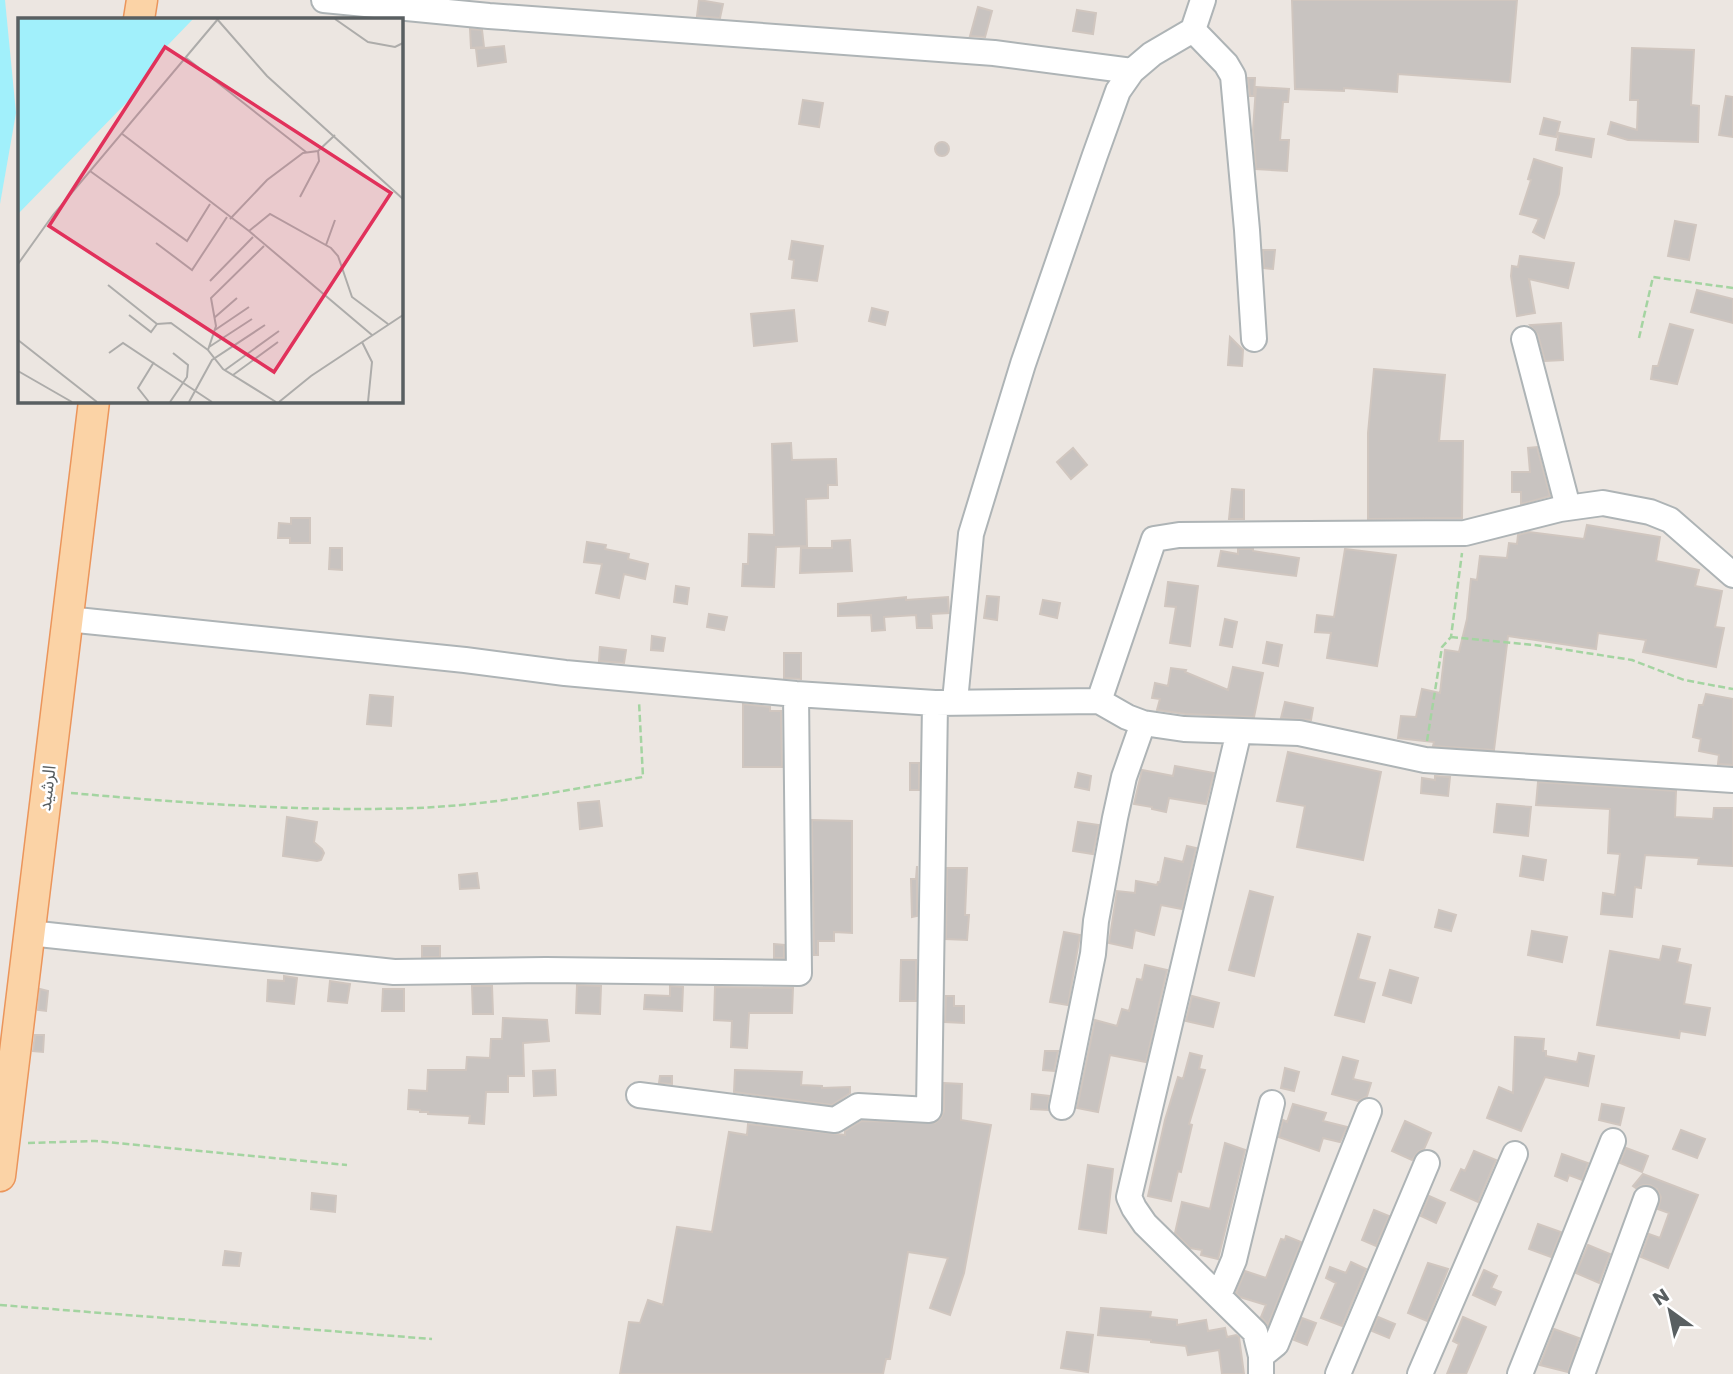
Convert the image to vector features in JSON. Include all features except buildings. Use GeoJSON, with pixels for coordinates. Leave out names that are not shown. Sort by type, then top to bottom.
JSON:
{"type":"FeatureCollection","features":[{"type":"Feature","properties":{"kind":"main road"},"geometry":{"type":"LineString","coordinates":[[139,18],[142,0]]}},
{"type":"Feature","properties":{"kind":"main road","name":"الرشيد"},"geometry":{"type":"LineString","coordinates":[[0,1176],[94,402]]}},
{"type":"Feature","properties":{"kind":"street"},"geometry":{"type":"LineString","coordinates":[[324,0],[489,16],[994,53],[1132,71]]}},
{"type":"Feature","properties":{"kind":"street"},"geometry":{"type":"LineString","coordinates":[[639,1095],[835,1120],[858,1106],[929,1110],[945,702],[971,534],[1023,363],[1118,91],[1132,71],[1152,54],[1193,30],[1203,0]]}},
{"type":"Feature","properties":{"kind":"street"},"geometry":{"type":"LineString","coordinates":[[1193,30],[1226,64],[1233,76],[1254,340]]}},
{"type":"Feature","properties":{"kind":"street"},"geometry":{"type":"LineString","coordinates":[[1524,339],[1568,507]]}},
{"type":"Feature","properties":{"kind":"street"},"geometry":{"type":"LineString","coordinates":[[1099,701],[1154,539],[1179,535],[1465,533],[1568,507],[1603,503],[1660,516],[1686,532],[1733,575]]}},
{"type":"Feature","properties":{"kind":"street"},"geometry":{"type":"LineString","coordinates":[[67,620],[465,660],[643,681],[796,694],[945,702],[1099,701],[1143,723],[1184,729],[1299,733],[1424,760],[1733,780]]}},
{"type":"Feature","properties":{"kind":"street"},"geometry":{"type":"LineString","coordinates":[[29,933],[394,972],[799,972],[796,694]]}},
{"type":"Feature","properties":{"kind":"street"},"geometry":{"type":"LineString","coordinates":[[1062,1107],[1093,954],[1096,921],[1115,818],[1124,777],[1143,723]]}},
{"type":"Feature","properties":{"kind":"street"},"geometry":{"type":"LineString","coordinates":[[1239,731],[1129,1197],[1133,1208],[1146,1224],[1255,1332],[1261,1365]]}},
{"type":"Feature","properties":{"kind":"street"},"geometry":{"type":"LineString","coordinates":[[1219,1295],[1234,1260],[1272,1103]]}},
{"type":"Feature","properties":{"kind":"street"},"geometry":{"type":"LineString","coordinates":[[1261,1365],[1276,1343],[1369,1111]]}},
{"type":"Feature","properties":{"kind":"street"},"geometry":{"type":"LineString","coordinates":[[1520,1374],[1613,1140]]}},
{"type":"Feature","properties":{"kind":"street"},"geometry":{"type":"LineString","coordinates":[[1420,1374],[1515,1154]]}},
{"type":"Feature","properties":{"kind":"street"},"geometry":{"type":"LineString","coordinates":[[1338,1374],[1427,1163]]}},
{"type":"Feature","properties":{"kind":"street"},"geometry":{"type":"LineString","coordinates":[[1582,1374],[1646,1199]]}},
{"type":"Feature","properties":{"kind":"path"},"geometry":{"type":"LineString","coordinates":[[1639,338],[1653,277],[1733,288]]}},
{"type":"Feature","properties":{"kind":"path"},"geometry":{"type":"LineString","coordinates":[[1424,760],[1442,648],[1451,637],[1465,533]]}},
{"type":"Feature","properties":{"kind":"path"},"geometry":{"type":"LineString","coordinates":[[1451,637],[1535,645],[1632,660],[1684,680],[1733,689]]}},
{"type":"Feature","properties":{"kind":"path"},"geometry":{"type":"LineString","coordinates":[[46,791],[212,806],[416,808],[509,801],[643,777],[638,695],[643,681]]}},
{"type":"Feature","properties":{"kind":"path"},"geometry":{"type":"LineString","coordinates":[[4,1143],[95,1141],[347,1165]]}},
{"type":"Feature","properties":{"kind":"path"},"geometry":{"type":"LineString","coordinates":[[0,1305],[432,1339]]}},
{"type":"Feature","properties":{"kind":"water"},"geometry":{"type":"Polygon","coordinates":[[[0,0],[5,0],[16,113],[0,204],[0,0]]]}}]}
